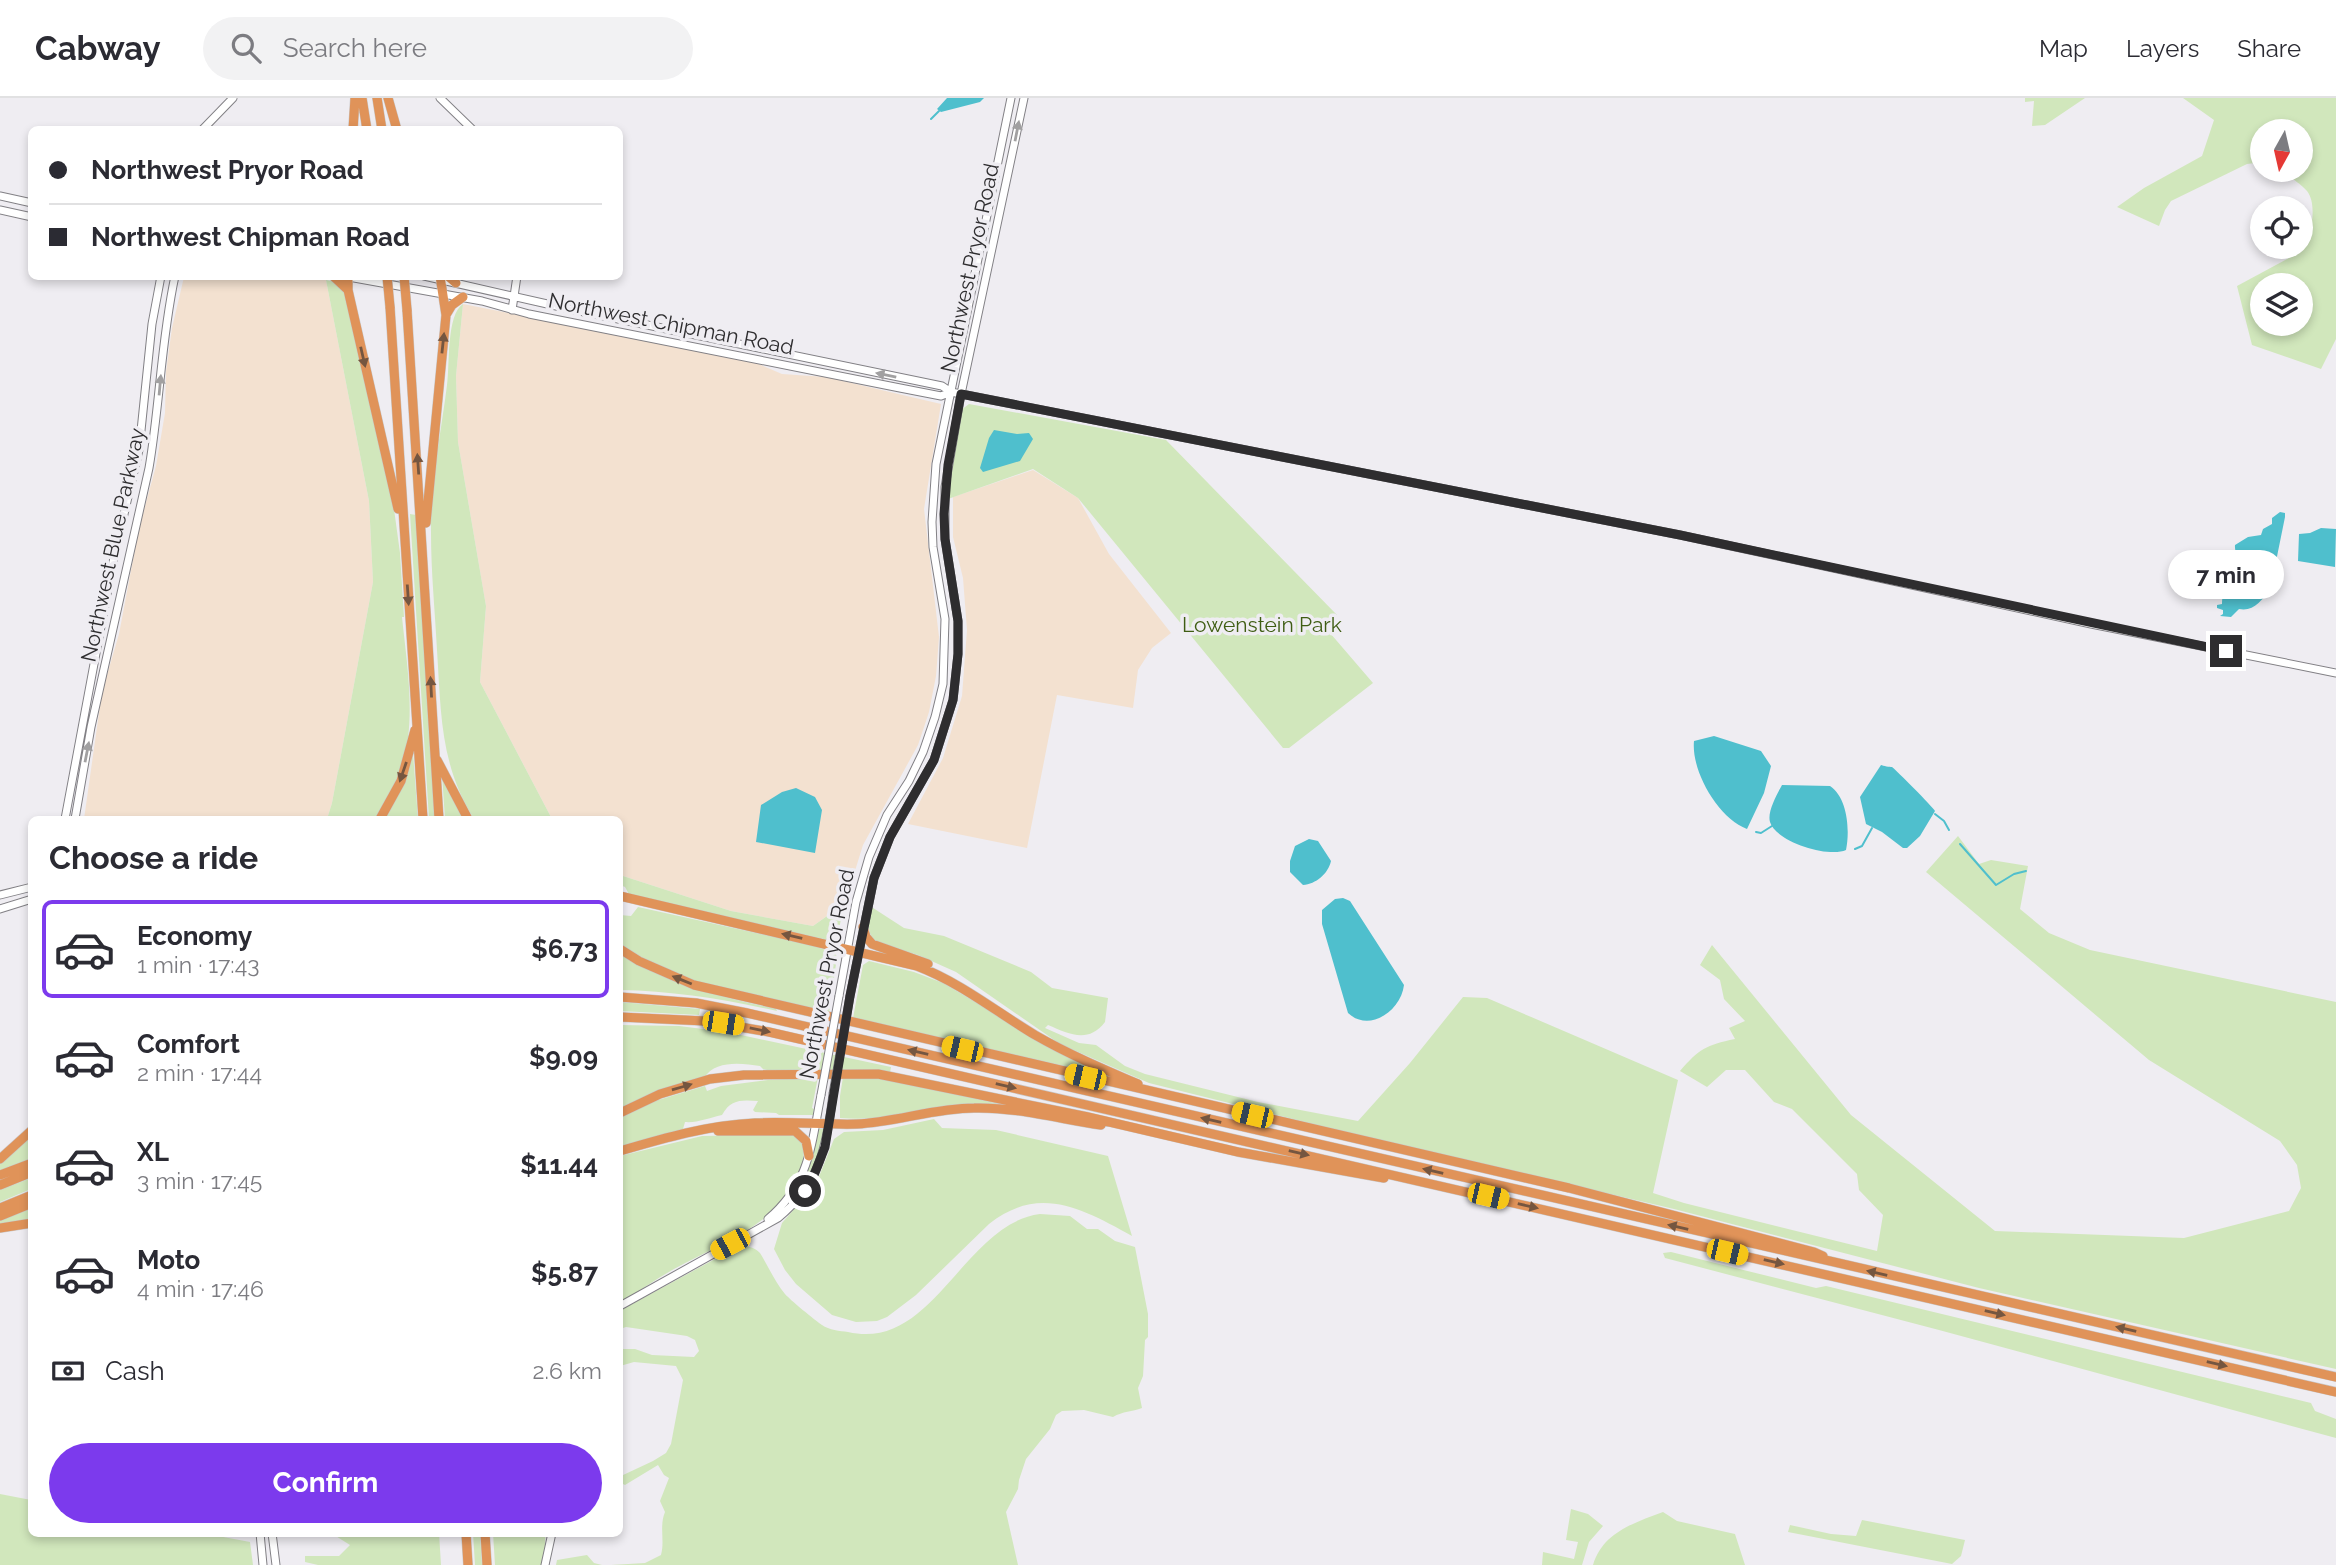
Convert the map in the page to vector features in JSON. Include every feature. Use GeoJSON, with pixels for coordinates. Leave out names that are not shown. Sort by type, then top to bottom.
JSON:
{"type":"FeatureCollection","features":[{"type":"Feature","properties":{"kind":"highway"},"geometry":{"type":"LineString","coordinates":[[353,126],[355,98]]}},
{"type":"Feature","properties":{"kind":"highway"},"geometry":{"type":"LineString","coordinates":[[362,98],[366,126]]}},
{"type":"Feature","properties":{"kind":"highway"},"geometry":{"type":"LineString","coordinates":[[377,98],[381,126]]}},
{"type":"Feature","properties":{"kind":"highway"},"geometry":{"type":"LineString","coordinates":[[387,98],[396,126]]}},
{"type":"Feature","properties":{"kind":"highway"},"geometry":{"type":"LineString","coordinates":[[337,280],[348,290]]}},
{"type":"Feature","properties":{"kind":"highway"},"geometry":{"type":"LineString","coordinates":[[346,280],[403,527]]}},
{"type":"Feature","properties":{"kind":"highway"},"geometry":{"type":"LineString","coordinates":[[387,280],[423,816]]}},
{"type":"Feature","properties":{"kind":"highway"},"geometry":{"type":"LineString","coordinates":[[404,280],[439,816]]}},
{"type":"Feature","properties":{"kind":"highway"},"geometry":{"type":"LineString","coordinates":[[424,556],[446,316],[443,294],[447,280]]}},
{"type":"Feature","properties":{"kind":"highway"},"geometry":{"type":"LineString","coordinates":[[446,316],[452,305],[463,297]]}},
{"type":"Feature","properties":{"kind":"highway"},"geometry":{"type":"LineString","coordinates":[[382,816],[401,781],[418,722]]}},
{"type":"Feature","properties":{"kind":"highway"},"geometry":{"type":"LineString","coordinates":[[435,755],[466,816]]}},
{"type":"Feature","properties":{"kind":"highway"},"geometry":{"type":"LineString","coordinates":[[623,897],[901,961],[934,973],[963,987],[1034,1034],[1067,1052],[1159,1093]]}},
{"type":"Feature","properties":{"kind":"highway"},"geometry":{"type":"LineString","coordinates":[[863,927],[872,944],[945,972],[991,1005]]}},
{"type":"Feature","properties":{"kind":"highway"},"geometry":{"type":"LineString","coordinates":[[623,951],[656,970],[694,985],[1569,1188],[1814,1252],[1840,1264]]}},
{"type":"Feature","properties":{"kind":"highway"},"geometry":{"type":"LineString","coordinates":[[623,997],[673,1000],[747,1013],[2336,1377]]}},
{"type":"Feature","properties":{"kind":"highway"},"geometry":{"type":"LineString","coordinates":[[623,1017],[705,1021],[769,1032],[2336,1392]]}},
{"type":"Feature","properties":{"kind":"highway"},"geometry":{"type":"LineString","coordinates":[[623,1112],[660,1094],[710,1079],[744,1075],[853,1073],[901,1078],[1287,1162],[1462,1190]]}},
{"type":"Feature","properties":{"kind":"highway"},"geometry":{"type":"LineString","coordinates":[[623,1150],[692,1131],[756,1123],[868,1123],[977,1108],[1151,1133]]}},
{"type":"Feature","properties":{"kind":"highway"},"geometry":{"type":"LineString","coordinates":[[692,1131],[791,1130],[800,1133],[806,1141],[809,1156]]}},
{"type":"Feature","properties":{"kind":"highway"},"geometry":{"type":"LineString","coordinates":[[0,1159],[28,1134]]}},
{"type":"Feature","properties":{"kind":"highway"},"geometry":{"type":"LineString","coordinates":[[0,1175],[28,1164]]}},
{"type":"Feature","properties":{"kind":"highway"},"geometry":{"type":"LineString","coordinates":[[0,1185],[28,1174]]}},
{"type":"Feature","properties":{"kind":"highway"},"geometry":{"type":"LineString","coordinates":[[0,1208],[28,1197]]}},
{"type":"Feature","properties":{"kind":"highway"},"geometry":{"type":"LineString","coordinates":[[0,1216],[28,1205]]}},
{"type":"Feature","properties":{"kind":"highway"},"geometry":{"type":"LineString","coordinates":[[0,1228],[28,1224]]}},
{"type":"Feature","properties":{"kind":"highway"},"geometry":{"type":"LineString","coordinates":[[466,1537],[468,1565]]}},
{"type":"Feature","properties":{"kind":"highway"},"geometry":{"type":"LineString","coordinates":[[485,1537],[487,1565]]}},
{"type":"Feature","properties":{"kind":"main road"},"geometry":{"type":"LineString","coordinates":[[206,126],[233,98]]}},
{"type":"Feature","properties":{"kind":"main road"},"geometry":{"type":"LineString","coordinates":[[440,98],[469,126]]}},
{"type":"Feature","properties":{"kind":"main road","name":"Northwest Pryor Road"},"geometry":{"type":"LineString","coordinates":[[754,1231],[785,1204],[797,1187],[809,1156],[856,902],[869,857],[887,814],[909,781],[923,752],[943,684],[944,619],[933,547],[936,464],[1011,98]]}},
{"type":"Feature","properties":{"kind":"main road","name":"Northwest Pryor Road"},"geometry":{"type":"LineString","coordinates":[[623,1304],[787,1210],[805,1191],[820,1161],[830,1123],[850,996],[874,878],[890,837],[934,760],[953,700],[958,621],[945,539],[948,465],[1024,98]]}},
{"type":"Feature","properties":{"kind":"main road"},"geometry":{"type":"LineString","coordinates":[[211,126],[217,113]]}},
{"type":"Feature","properties":{"kind":"main road"},"geometry":{"type":"LineString","coordinates":[[999,163],[1003,170],[999,188],[1002,203]]}},
{"type":"Feature","properties":{"kind":"main road"},"geometry":{"type":"LineString","coordinates":[[0,196],[28,202]]}},
{"type":"Feature","properties":{"kind":"main road"},"geometry":{"type":"LineString","coordinates":[[0,210],[28,215]]}},
{"type":"Feature","properties":{"kind":"main road","name":"Northwest Blue Parkway"},"geometry":{"type":"LineString","coordinates":[[66,816],[114,557],[139,450],[152,324],[160,280]]}},
{"type":"Feature","properties":{"kind":"main road","name":"Northwest Blue Parkway"},"geometry":{"type":"LineString","coordinates":[[76,816],[91,727],[149,468],[166,318],[174,280]]}},
{"type":"Feature","properties":{"kind":"main road","name":"Northwest Chipman Road"},"geometry":{"type":"LineString","coordinates":[[363,280],[463,297],[512,310],[941,396],[951,392]]}},
{"type":"Feature","properties":{"kind":"main road","name":"Northwest Chipman Road"},"geometry":{"type":"LineString","coordinates":[[451,280],[514,297],[942,386],[951,392],[1672,533],[2091,624],[2336,673]]}},
{"type":"Feature","properties":{"kind":"main road"},"geometry":{"type":"LineString","coordinates":[[512,310],[516,280]]}},
{"type":"Feature","properties":{"kind":"main road"},"geometry":{"type":"LineString","coordinates":[[599,327],[621,320]]}},
{"type":"Feature","properties":{"kind":"main road"},"geometry":{"type":"LineString","coordinates":[[821,372],[845,366]]}},
{"type":"Feature","properties":{"kind":"main road"},"geometry":{"type":"LineString","coordinates":[[0,895],[28,888]]}},
{"type":"Feature","properties":{"kind":"main road"},"geometry":{"type":"LineString","coordinates":[[0,909],[28,900]]}},
{"type":"Feature","properties":{"kind":"main road"},"geometry":{"type":"LineString","coordinates":[[260,1537],[263,1565]]}},
{"type":"Feature","properties":{"kind":"main road"},"geometry":{"type":"LineString","coordinates":[[272,1537],[275,1565]]}},
{"type":"Feature","properties":{"kind":"main road"},"geometry":{"type":"LineString","coordinates":[[545,1565],[551,1537]]}},
{"type":"Feature","properties":{"kind":"shaded area"},"geometry":{"type":"Polygon","coordinates":[[[183,280],[326,280],[369,501],[373,582],[328,816],[84,816],[102,692],[119,634],[139,528],[156,466],[165,413],[166,372],[172,328],[183,280]]]}},
{"type":"Feature","properties":{"kind":"shaded area"},"geometry":{"type":"Polygon","coordinates":[[[463,304],[754,362],[782,374],[826,377],[941,404],[924,509],[939,637],[936,676],[929,712],[918,745],[863,845],[845,903],[813,926],[731,911],[623,876],[623,816],[550,816],[480,682],[486,606],[458,442],[456,376],[463,304]]]}},
{"type":"Feature","properties":{"kind":"shaded area"},"geometry":{"type":"Polygon","coordinates":[[[1033,470],[1078,498],[1109,554],[1171,633],[1152,648],[1138,670],[1133,708],[1057,695],[1027,848],[908,824],[943,758],[962,696],[967,630],[963,578],[953,537],[953,497],[1033,470]]]}},
{"type":"Feature","properties":{"kind":"green space"},"geometry":{"type":"Polygon","coordinates":[[[2025,98],[2085,98],[2045,125],[2032,126],[2034,101],[2025,102],[2025,98]]]}},
{"type":"Feature","properties":{"kind":"green space"},"geometry":{"type":"Polygon","coordinates":[[[2183,98],[2336,98],[2336,339],[2321,369],[2252,345],[2237,286],[2250,279],[2250,336],[2313,336],[2313,273],[2261,273],[2287,259],[2313,259],[2313,196],[2310,196],[2296,182],[2314,182],[2314,119],[2250,119],[2250,164],[2171,201],[2159,226],[2117,207],[2144,188],[2202,156],[2214,120],[2183,98]]]}},
{"type":"Feature","properties":{"kind":"green space"},"geometry":{"type":"Polygon","coordinates":[[[326,280],[336,282],[344,291],[394,509],[400,553],[410,713],[406,752],[399,776],[379,816],[328,816],[373,582],[369,501],[326,280]]]}},
{"type":"Feature","properties":{"kind":"green space"},"geometry":{"type":"Polygon","coordinates":[[[463,304],[456,376],[458,442],[486,606],[480,682],[550,816],[472,816],[454,779],[444,738],[432,577],[431,514],[451,329],[463,304]]]}},
{"type":"Feature","properties":{"kind":"green space","name":"Lowenstein Park"},"geometry":{"type":"Polygon","coordinates":[[[969,404],[1166,440],[1337,615],[1324,626],[1373,683],[1289,748],[1283,748],[1078,498],[1033,469],[948,499],[961,410],[969,404]]]}},
{"type":"Feature","properties":{"kind":"green space"},"geometry":{"type":"Polygon","coordinates":[[[410,514],[416,515],[435,816],[429,816],[410,514]]]}},
{"type":"Feature","properties":{"kind":"green space"},"geometry":{"type":"Polygon","coordinates":[[[413,753],[418,816],[387,816],[401,789],[413,753]]]}},
{"type":"Feature","properties":{"kind":"green space"},"geometry":{"type":"Polygon","coordinates":[[[442,775],[463,816],[445,816],[442,775]]]}},
{"type":"Feature","properties":{"kind":"green space"},"geometry":{"type":"Polygon","coordinates":[[[1958,836],[1979,864],[1991,860],[2028,866],[2020,909],[2049,933],[2090,950],[2336,1002],[2336,1369],[1979,1288],[1674,1209],[1149,1083],[1060,1044],[956,972],[918,955],[878,943],[871,936],[869,927],[870,906],[904,928],[944,936],[1031,972],[1052,988],[1108,998],[1105,1022],[1092,1033],[1078,1035],[1048,1025],[1045,1028],[1079,1043],[1096,1045],[1125,1066],[1145,1074],[1258,1102],[1358,1121],[1410,1063],[1463,997],[1487,998],[1678,1080],[1653,1193],[1877,1251],[1883,1215],[1859,1190],[1857,1174],[1792,1109],[1774,1102],[1745,1070],[1726,1070],[1707,1087],[1680,1071],[1704,1049],[1735,1039],[1729,1028],[1745,1021],[1724,999],[1720,980],[1700,965],[1712,945],[1851,1115],[1995,1231],[2184,1238],[2289,1211],[2301,1188],[2297,1165],[2280,1141],[2149,1060],[1926,872],[1958,836]]]}},
{"type":"Feature","properties":{"kind":"green space"},"geometry":{"type":"Polygon","coordinates":[[[623,876],[731,911],[813,926],[844,904],[838,934],[828,940],[630,896],[623,876]]]}},
{"type":"Feature","properties":{"kind":"green space"},"geometry":{"type":"Polygon","coordinates":[[[638,907],[811,945],[835,953],[837,957],[829,1013],[704,985],[661,967],[623,946],[623,915],[631,916],[638,907]]]}},
{"type":"Feature","properties":{"kind":"green space"},"geometry":{"type":"Polygon","coordinates":[[[623,955],[676,981],[777,1011],[698,996],[623,990],[623,955]]]}},
{"type":"Feature","properties":{"kind":"green space"},"geometry":{"type":"Polygon","coordinates":[[[869,961],[914,972],[943,983],[1052,1047],[1108,1076],[853,1018],[863,965],[869,961]]]}},
{"type":"Feature","properties":{"kind":"green space"},"geometry":{"type":"Polygon","coordinates":[[[623,1002],[700,1009],[699,1015],[623,1011],[623,1002]]]}},
{"type":"Feature","properties":{"kind":"green space"},"geometry":{"type":"Polygon","coordinates":[[[623,1025],[679,1026],[727,1032],[891,1067],[890,1073],[775,1072],[760,1066],[729,1064],[715,1068],[704,1078],[623,1109],[623,1025]]]}},
{"type":"Feature","properties":{"kind":"green space"},"geometry":{"type":"Polygon","coordinates":[[[818,1077],[813,1115],[755,1112],[753,1110],[758,1101],[742,1101],[733,1103],[722,1115],[685,1122],[683,1129],[623,1147],[623,1117],[655,1101],[705,1086],[707,1091],[721,1086],[818,1077]]]}},
{"type":"Feature","properties":{"kind":"green space"},"geometry":{"type":"Polygon","coordinates":[[[843,1077],[892,1080],[1004,1105],[963,1106],[881,1118],[840,1118],[843,1077]]]}},
{"type":"Feature","properties":{"kind":"green space"},"geometry":{"type":"Polygon","coordinates":[[[934,1119],[942,1128],[996,1130],[1108,1156],[1132,1236],[1096,1217],[1061,1205],[1026,1205],[1007,1212],[989,1224],[916,1295],[887,1317],[877,1321],[856,1322],[832,1315],[796,1284],[785,1270],[774,1249],[782,1223],[816,1184],[834,1139],[844,1132],[883,1130],[934,1119]]]}},
{"type":"Feature","properties":{"kind":"green space"},"geometry":{"type":"Polygon","coordinates":[[[818,1129],[825,1129],[814,1167],[796,1196],[777,1215],[793,1198],[806,1175],[818,1129]]]}},
{"type":"Feature","properties":{"kind":"green space"},"geometry":{"type":"Polygon","coordinates":[[[796,1134],[804,1154],[793,1187],[781,1203],[749,1229],[674,1269],[623,1301],[623,1155],[702,1136],[796,1134]]]}},
{"type":"Feature","properties":{"kind":"green space"},"geometry":{"type":"Polygon","coordinates":[[[28,1138],[28,1160],[0,1172],[0,1163],[28,1138]]]}},
{"type":"Feature","properties":{"kind":"green space"},"geometry":{"type":"Polygon","coordinates":[[[28,1179],[28,1190],[0,1202],[0,1190],[28,1179]]]}},
{"type":"Feature","properties":{"kind":"green space"},"geometry":{"type":"Polygon","coordinates":[[[28,1209],[28,1221],[0,1226],[0,1220],[28,1209]]]}},
{"type":"Feature","properties":{"kind":"green space"},"geometry":{"type":"Polygon","coordinates":[[[1040,1214],[1070,1216],[1087,1229],[1098,1229],[1115,1241],[1135,1247],[1148,1314],[1143,1376],[1138,1388],[1142,1408],[1113,1417],[1084,1410],[1062,1411],[1056,1415],[1050,1429],[1026,1459],[1018,1489],[1006,1512],[1018,1565],[611,1565],[645,1563],[661,1555],[665,1512],[660,1501],[669,1478],[658,1465],[625,1485],[623,1475],[666,1453],[671,1444],[683,1380],[676,1366],[634,1362],[623,1365],[623,1349],[635,1349],[652,1355],[694,1357],[699,1351],[695,1340],[687,1336],[623,1328],[623,1309],[737,1247],[746,1247],[760,1253],[785,1294],[822,1325],[842,1331],[878,1333],[903,1323],[926,1306],[990,1239],[1013,1223],[1040,1214]]]}},
{"type":"Feature","properties":{"kind":"green space"},"geometry":{"type":"Polygon","coordinates":[[[1671,1252],[1816,1288],[1826,1286],[2311,1403],[2315,1411],[2336,1419],[2336,1438],[1665,1258],[1663,1253],[1671,1252]]]}},
{"type":"Feature","properties":{"kind":"green space"},"geometry":{"type":"Polygon","coordinates":[[[0,1494],[28,1499],[28,1537],[223,1537],[250,1542],[253,1565],[0,1565],[0,1494]]]}},
{"type":"Feature","properties":{"kind":"green space"},"geometry":{"type":"Polygon","coordinates":[[[1571,1509],[1588,1514],[1603,1526],[1589,1542],[1582,1565],[1542,1565],[1543,1552],[1574,1559],[1578,1542],[1566,1540],[1571,1509]]]}},
{"type":"Feature","properties":{"kind":"green space"},"geometry":{"type":"Polygon","coordinates":[[[1663,1512],[1677,1521],[1735,1534],[1745,1565],[1593,1565],[1604,1544],[1621,1530],[1663,1512]]]}},
{"type":"Feature","properties":{"kind":"green space"},"geometry":{"type":"Polygon","coordinates":[[[1862,1520],[1965,1540],[1961,1556],[1952,1564],[1788,1532],[1790,1525],[1831,1534],[1856,1536],[1862,1520]]]}},
{"type":"Feature","properties":{"kind":"green space"},"geometry":{"type":"Polygon","coordinates":[[[337,1537],[439,1537],[441,1565],[318,1565],[305,1562],[305,1556],[339,1556],[350,1545],[337,1537]]]}},
{"type":"Feature","properties":{"kind":"green space"},"geometry":{"type":"Polygon","coordinates":[[[473,1537],[480,1537],[482,1565],[475,1565],[473,1537]]]}},
{"type":"Feature","properties":{"kind":"green space"},"geometry":{"type":"Polygon","coordinates":[[[493,1537],[546,1537],[543,1565],[495,1565],[493,1537]]]}},
{"type":"Feature","properties":{"kind":"green space"},"geometry":{"type":"Polygon","coordinates":[[[587,1555],[594,1563],[602,1565],[556,1565],[557,1560],[587,1555]]]}},
{"type":"Feature","properties":{"kind":"water"},"geometry":{"type":"Polygon","coordinates":[[[947,98],[984,98],[980,102],[941,112],[937,109],[947,98]]]}},
{"type":"Feature","properties":{"kind":"water"},"geometry":{"type":"Polygon","coordinates":[[[994,430],[1029,433],[1033,439],[1020,461],[983,472],[980,468],[994,430]]]}},
{"type":"Feature","properties":{"kind":"water"},"geometry":{"type":"Polygon","coordinates":[[[2280,512],[2285,513],[2285,517],[2270,591],[2249,609],[2239,609],[2231,617],[2220,616],[2223,610],[2217,608],[2217,605],[2222,604],[2224,593],[2237,578],[2240,570],[2235,545],[2248,537],[2261,535],[2263,529],[2272,524],[2272,518],[2280,512]]]}},
{"type":"Feature","properties":{"kind":"water"},"geometry":{"type":"Polygon","coordinates":[[[2321,528],[2336,529],[2335,567],[2298,561],[2299,534],[2321,528]]]}},
{"type":"Feature","properties":{"kind":"water"},"geometry":{"type":"Polygon","coordinates":[[[1714,736],[1761,751],[1771,766],[1764,793],[1747,829],[1726,815],[1717,804],[1708,792],[1697,766],[1694,741],[1714,736]]]}},
{"type":"Feature","properties":{"kind":"water"},"geometry":{"type":"Polygon","coordinates":[[[1881,765],[1892,767],[1935,811],[1920,836],[1907,848],[1866,824],[1860,797],[1881,765]]]}},
{"type":"Feature","properties":{"kind":"water"},"geometry":{"type":"Polygon","coordinates":[[[1782,785],[1830,786],[1836,791],[1846,815],[1846,850],[1816,850],[1792,842],[1774,829],[1770,822],[1770,813],[1782,785]]]}},
{"type":"Feature","properties":{"kind":"water"},"geometry":{"type":"Polygon","coordinates":[[[796,788],[815,797],[822,810],[815,853],[756,842],[761,805],[782,792],[796,788]]]}},
{"type":"Feature","properties":{"kind":"water"},"geometry":{"type":"Polygon","coordinates":[[[1309,839],[1318,841],[1331,861],[1321,878],[1303,885],[1290,872],[1290,861],[1295,846],[1309,839]]]}},
{"type":"Feature","properties":{"kind":"water"},"geometry":{"type":"Polygon","coordinates":[[[1335,899],[1350,901],[1404,985],[1397,1003],[1390,1011],[1374,1020],[1356,1019],[1348,1013],[1322,924],[1322,910],[1335,899]]]}},
{"type":"Feature","properties":{"kind":"waterway"},"geometry":{"type":"LineString","coordinates":[[931,119],[939,111]]}},
{"type":"Feature","properties":{"kind":"waterway"},"geometry":{"type":"LineString","coordinates":[[1935,814],[1944,821],[1949,830]]}},
{"type":"Feature","properties":{"kind":"waterway"},"geometry":{"type":"LineString","coordinates":[[1756,832],[1761,833],[1772,826]]}},
{"type":"Feature","properties":{"kind":"waterway"},"geometry":{"type":"LineString","coordinates":[[1855,849],[1862,846],[1872,828]]}},
{"type":"Feature","properties":{"kind":"waterway"},"geometry":{"type":"LineString","coordinates":[[1960,844],[1996,885],[2014,874],[2026,871]]}},
{"type":"Feature","properties":{"kind":"route"},"geometry":{"type":"LineString","coordinates":[[805,1191],[825,1147],[850,996],[874,878],[890,837],[934,760],[953,700],[957,678],[958,621],[945,539],[944,514],[948,465],[961,394],[1680,535],[2226,651]]}}]}
